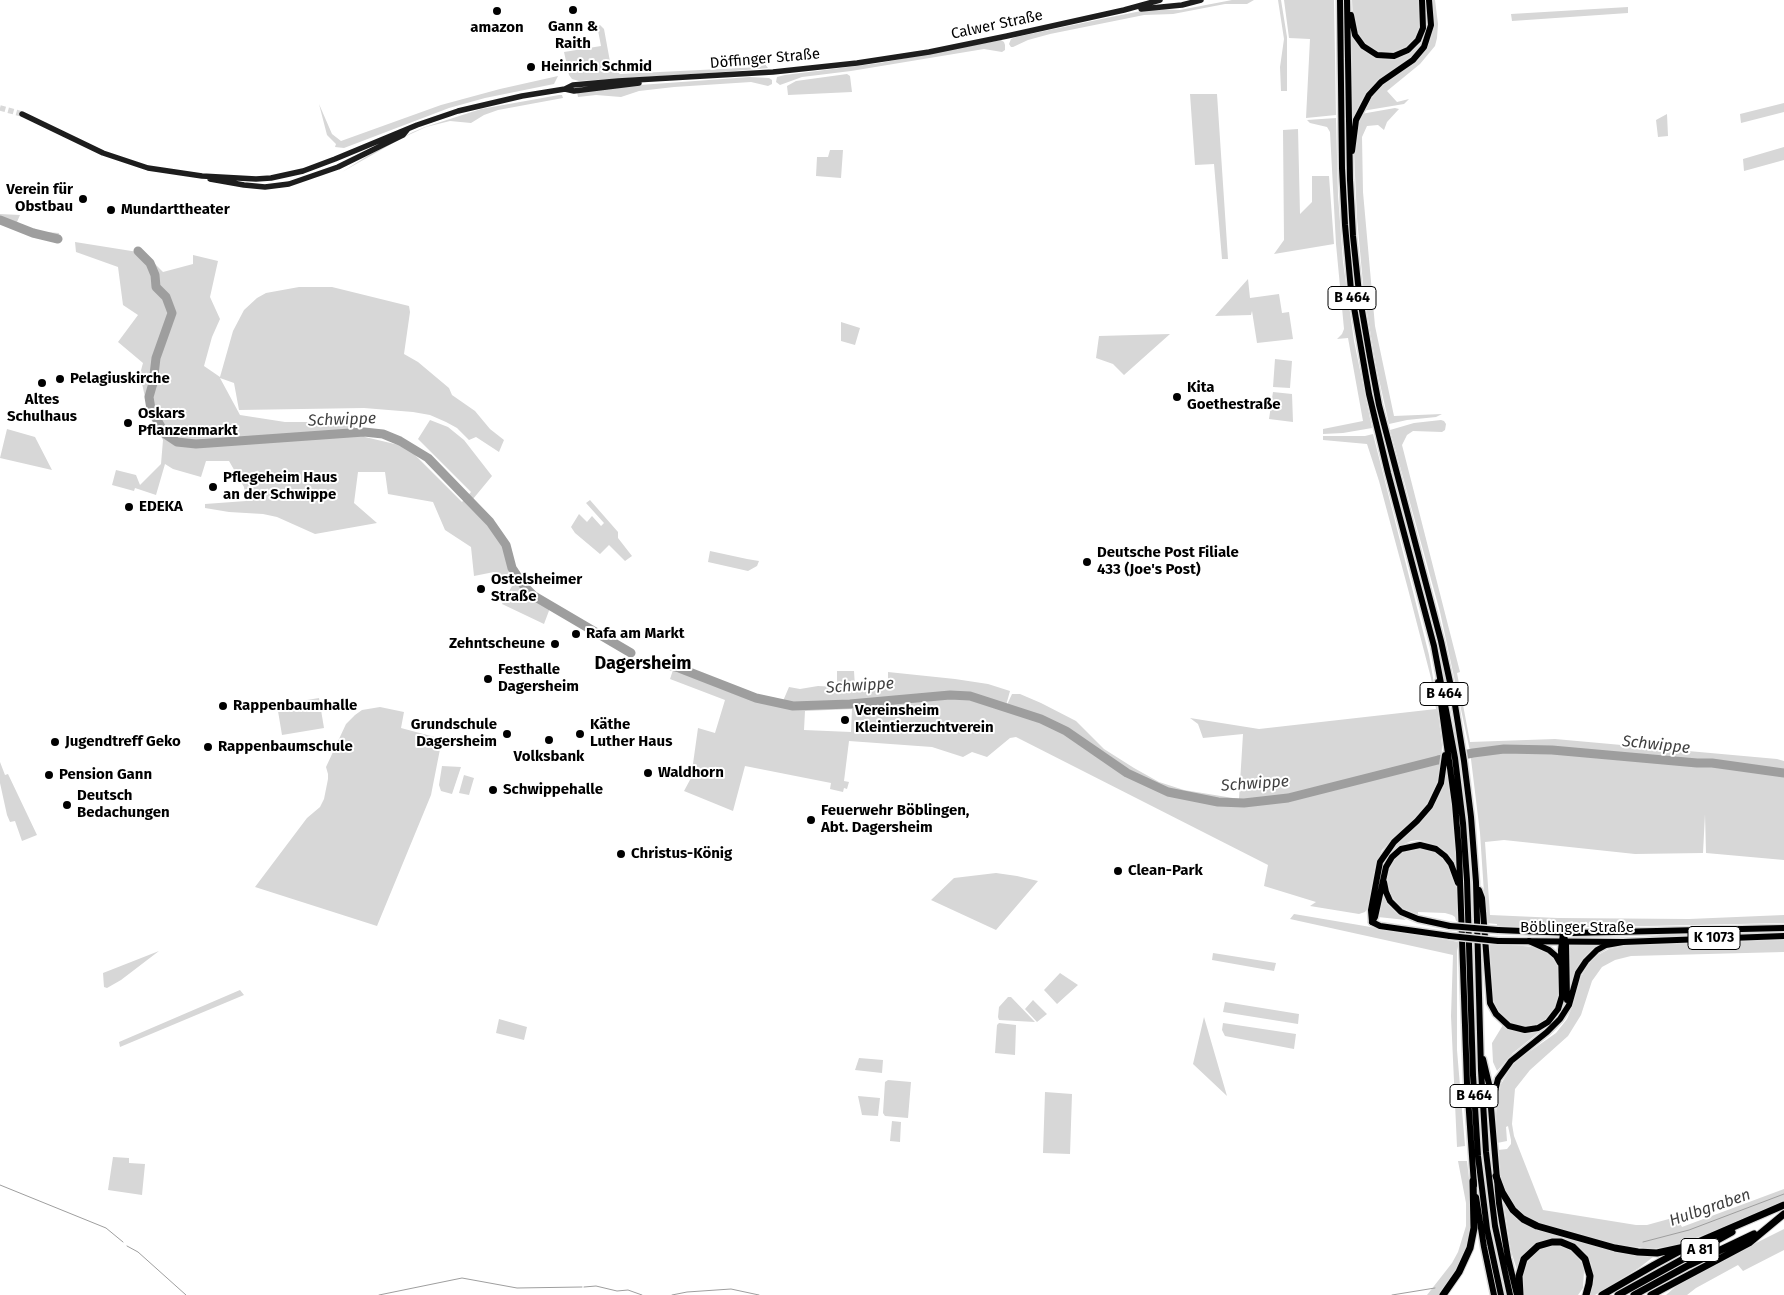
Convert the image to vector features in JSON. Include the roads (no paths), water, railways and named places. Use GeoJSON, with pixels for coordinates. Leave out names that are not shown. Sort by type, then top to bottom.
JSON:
{"type":"FeatureCollection","features":[{"type":"Feature","properties":{"kind":"highway"},"geometry":{"type":"LineString","coordinates":[[1496,1176],[1502,1192],[1513,1210],[1537,1226],[1615,1248],[1638,1252],[1657,1253],[1689,1246]]}},
{"type":"Feature","properties":{"kind":"highway"},"geometry":{"type":"LineString","coordinates":[[1443,1295],[1459,1272],[1470,1248],[1474,1228],[1473,1181]]}},
{"type":"Feature","properties":{"kind":"highway"},"geometry":{"type":"LineString","coordinates":[[1602,1295],[1689,1246],[1784,1206]]}},
{"type":"Feature","properties":{"kind":"highway","name":"A 81"},"geometry":{"type":"LineString","coordinates":[[1618,1295],[1734,1231],[1784,1206]]}},
{"type":"Feature","properties":{"kind":"highway","name":"A 81"},"geometry":{"type":"LineString","coordinates":[[1634,1295],[1689,1265],[1766,1229],[1784,1214]]}},
{"type":"Feature","properties":{"kind":"highway"},"geometry":{"type":"LineString","coordinates":[[1651,1295],[1749,1243],[1766,1229]]}},
{"type":"Feature","properties":{"kind":"highway"},"geometry":{"type":"LineString","coordinates":[[1518,1295],[1519,1276],[1524,1259],[1538,1246],[1552,1242],[1561,1242],[1573,1247],[1586,1259],[1590,1276],[1586,1295]]}},
{"type":"Feature","properties":{"kind":"highway"},"geometry":{"type":"LineString","coordinates":[[1663,1295],[1685,1276]]}},
{"type":"Feature","properties":{"kind":"main road","name":"Calwer Straße"},"geometry":{"type":"LineString","coordinates":[[874,61],[929,52],[1124,10],[1160,0]]}},
{"type":"Feature","properties":{"kind":"main road","name":"Calwer Straße"},"geometry":{"type":"LineString","coordinates":[[1124,10],[1171,6],[1201,0]]}},
{"type":"Feature","properties":{"kind":"main road","name":"B 464"},"geometry":{"type":"LineString","coordinates":[[1340,0],[1342,176],[1353,306],[1378,434],[1434,646],[1448,745]]}},
{"type":"Feature","properties":{"kind":"main road","name":"B 464"},"geometry":{"type":"LineString","coordinates":[[1347,0],[1349,166],[1356,269],[1373,373],[1391,453],[1441,641],[1466,770],[1476,882],[1484,1120],[1490,1185],[1500,1250],[1510,1295]]}},
{"type":"Feature","properties":{"kind":"main road"},"geometry":{"type":"LineString","coordinates":[[1347,0],[1352,28],[1359,41],[1368,50],[1377,55],[1387,57],[1401,54],[1418,40],[1423,28],[1422,0]]}},
{"type":"Feature","properties":{"kind":"main road"},"geometry":{"type":"LineString","coordinates":[[1349,166],[1352,155],[1354,128],[1363,104],[1381,82],[1413,60],[1424,47],[1431,25],[1429,0]]}},
{"type":"Feature","properties":{"kind":"main road","name":"Döffinger Straße"},"geometry":{"type":"LineString","coordinates":[[202,176],[256,179],[295,173],[438,117],[479,105],[565,89],[577,85],[773,72],[874,61]]}},
{"type":"Feature","properties":{"kind":"main road"},"geometry":{"type":"LineString","coordinates":[[22,114],[103,153],[125,161],[160,170],[202,176]]}},
{"type":"Feature","properties":{"kind":"main road","name":"Döffinger Straße"},"geometry":{"type":"LineString","coordinates":[[202,176],[253,186],[264,187],[289,184],[338,167],[403,135],[409,128]]}},
{"type":"Feature","properties":{"kind":"main road"},"geometry":{"type":"LineString","coordinates":[[1448,745],[1454,772]]}},
{"type":"Feature","properties":{"kind":"main road"},"geometry":{"type":"LineString","coordinates":[[1372,922],[1371,910],[1377,870],[1382,858],[1394,842],[1426,811],[1436,795],[1443,774],[1448,745]]}},
{"type":"Feature","properties":{"kind":"main road","name":"B 464"},"geometry":{"type":"LineString","coordinates":[[1454,772],[1461,891],[1466,1076],[1473,1181],[1494,1295]]}},
{"type":"Feature","properties":{"kind":"main road","name":"B 464"},"geometry":{"type":"LineString","coordinates":[[1454,772],[1467,880],[1478,1156],[1487,1228],[1501,1295]]}},
{"type":"Feature","properties":{"kind":"main road"},"geometry":{"type":"LineString","coordinates":[[1372,922],[1375,917],[1388,862],[1396,853],[1407,847],[1425,846],[1436,849],[1448,860],[1454,869],[1461,891]]}},
{"type":"Feature","properties":{"kind":"main road","name":"Böblinger Straße"},"geometry":{"type":"LineString","coordinates":[[1384,875],[1388,896],[1401,912],[1418,919],[1450,926],[1563,934],[1784,928]]}},
{"type":"Feature","properties":{"kind":"main road","name":"B 464"},"geometry":{"type":"LineString","coordinates":[[1476,882],[1482,898],[1488,985],[1493,1009],[1503,1022],[1520,1030],[1534,1029],[1548,1022],[1558,1009],[1562,991],[1561,964]]}},
{"type":"Feature","properties":{"kind":"main road","name":"Böblinger Straße"},"geometry":{"type":"LineString","coordinates":[[1372,922],[1380,926],[1438,935],[1498,941],[1623,942],[1784,936]]}},
{"type":"Feature","properties":{"kind":"main road"},"geometry":{"type":"LineString","coordinates":[[1561,964],[1563,934]]}},
{"type":"Feature","properties":{"kind":"main road"},"geometry":{"type":"LineString","coordinates":[[1529,941],[1549,950],[1561,964]]}},
{"type":"Feature","properties":{"kind":"main road"},"geometry":{"type":"LineString","coordinates":[[1563,941],[1568,986],[1565,1011]]}},
{"type":"Feature","properties":{"kind":"main road"},"geometry":{"type":"LineString","coordinates":[[1491,1109],[1495,1088],[1504,1070],[1521,1051],[1554,1026],[1569,1005],[1578,973],[1586,960],[1606,946],[1623,942]]}},
{"type":"Feature","properties":{"kind":"main road","name":"B 464"},"geometry":{"type":"LineString","coordinates":[[1481,1054],[1486,1066],[1502,1223],[1518,1295]]}},
{"type":"Feature","properties":{"kind":"waterway","name":"Schwippe"},"geometry":{"type":"LineString","coordinates":[[0,220],[33,233],[58,239]]}},
{"type":"Feature","properties":{"kind":"waterway","name":"Schwippe"},"geometry":{"type":"LineString","coordinates":[[138,251],[150,263],[155,275],[156,287],[166,297],[172,313],[156,358],[149,397],[151,409],[165,434],[177,442],[196,444],[364,432],[383,434],[400,441],[428,458],[490,522],[506,545],[512,568],[524,586],[534,596],[631,653]]}},
{"type":"Feature","properties":{"kind":"waterway","name":"Schwippe"},"geometry":{"type":"LineString","coordinates":[[663,664],[679,668],[756,698],[793,706],[850,704],[950,695],[970,696],[1041,719],[1066,731],[1127,773],[1168,792],[1218,802],[1244,803],[1288,798],[1438,760],[1504,749],[1552,750],[1712,763],[1784,773]]}},
{"type":"Feature","properties":{"kind":"waterway"},"geometry":{"type":"LineString","coordinates":[[0,1185],[106,1228],[123,1242]]}},
{"type":"Feature","properties":{"kind":"waterway","name":"Hulbgraben"},"geometry":{"type":"LineString","coordinates":[[1643,1242],[1689,1230],[1784,1194]]}},
{"type":"Feature","properties":{"kind":"waterway"},"geometry":{"type":"LineString","coordinates":[[127,1246],[138,1252],[186,1295]]}},
{"type":"Feature","properties":{"kind":"waterway"},"geometry":{"type":"LineString","coordinates":[[379,1295],[462,1278],[517,1288],[582,1287]]}},
{"type":"Feature","properties":{"kind":"waterway"},"geometry":{"type":"LineString","coordinates":[[584,1287],[596,1286],[617,1291],[628,1290],[642,1295]]}},
{"type":"Feature","properties":{"kind":"waterway","name":"Hulbgraben"},"geometry":{"type":"LineString","coordinates":[[1392,1295],[1435,1288]]}},
{"type":"Feature","properties":{"kind":"waterway"},"geometry":{"type":"LineString","coordinates":[[672,1295],[731,1289],[759,1295]]}},
{"type":"Feature","properties":{"kind":"tunnel"},"geometry":{"type":"LineString","coordinates":[[0,108],[22,114]]}},
{"type":"Feature","properties":{"kind":"place","name":"Gann & Raith"},"geometry":{"type":"Point","coordinates":[573,10]}},
{"type":"Feature","properties":{"kind":"place","name":"amazon"},"geometry":{"type":"Point","coordinates":[497,11]}},
{"type":"Feature","properties":{"kind":"place","name":"Heinrich Schmid"},"geometry":{"type":"Point","coordinates":[531,67]}},
{"type":"Feature","properties":{"kind":"place","name":"Verein für Obstbau"},"geometry":{"type":"Point","coordinates":[83,199]}},
{"type":"Feature","properties":{"kind":"place","name":"Mundarttheater"},"geometry":{"type":"Point","coordinates":[111,210]}},
{"type":"Feature","properties":{"kind":"place","name":"Pelagiuskirche"},"geometry":{"type":"Point","coordinates":[60,379]}},
{"type":"Feature","properties":{"kind":"place","name":"Altes Schulhaus"},"geometry":{"type":"Point","coordinates":[42,383]}},
{"type":"Feature","properties":{"kind":"place","name":"Kita Goethestraße"},"geometry":{"type":"Point","coordinates":[1177,397]}},
{"type":"Feature","properties":{"kind":"place","name":"Oskars Pflanzenmarkt"},"geometry":{"type":"Point","coordinates":[128,423]}},
{"type":"Feature","properties":{"kind":"place","name":"Pflegeheim Haus an der Schwippe"},"geometry":{"type":"Point","coordinates":[213,487]}},
{"type":"Feature","properties":{"kind":"place","name":"EDEKA"},"geometry":{"type":"Point","coordinates":[129,507]}},
{"type":"Feature","properties":{"kind":"place","name":"Deutsche Post Filiale 433 (Joe's Post)"},"geometry":{"type":"Point","coordinates":[1087,562]}},
{"type":"Feature","properties":{"kind":"place","name":"Ostelsheimer Straße"},"geometry":{"type":"Point","coordinates":[481,589]}},
{"type":"Feature","properties":{"kind":"place","name":"Rafa am Markt"},"geometry":{"type":"Point","coordinates":[576,634]}},
{"type":"Feature","properties":{"kind":"place","name":"Zehntscheune"},"geometry":{"type":"Point","coordinates":[555,644]}},
{"type":"Feature","properties":{"kind":"place","name":"Festhalle Dagersheim"},"geometry":{"type":"Point","coordinates":[488,679]}},
{"type":"Feature","properties":{"kind":"place","name":"Rappenbaumhalle"},"geometry":{"type":"Point","coordinates":[223,706]}},
{"type":"Feature","properties":{"kind":"place","name":"Vereinsheim Kleintierzuchtverein"},"geometry":{"type":"Point","coordinates":[845,720]}},
{"type":"Feature","properties":{"kind":"place","name":"Grundschule Dagersheim"},"geometry":{"type":"Point","coordinates":[507,734]}},
{"type":"Feature","properties":{"kind":"place","name":"Käthe Luther Haus"},"geometry":{"type":"Point","coordinates":[580,734]}},
{"type":"Feature","properties":{"kind":"place","name":"Volksbank"},"geometry":{"type":"Point","coordinates":[549,740]}},
{"type":"Feature","properties":{"kind":"place","name":"Jugendtreff Geko"},"geometry":{"type":"Point","coordinates":[55,742]}},
{"type":"Feature","properties":{"kind":"place","name":"Rappenbaumschule"},"geometry":{"type":"Point","coordinates":[208,747]}},
{"type":"Feature","properties":{"kind":"place","name":"Waldhorn"},"geometry":{"type":"Point","coordinates":[648,773]}},
{"type":"Feature","properties":{"kind":"place","name":"Pension Gann"},"geometry":{"type":"Point","coordinates":[49,775]}},
{"type":"Feature","properties":{"kind":"place","name":"Schwippehalle"},"geometry":{"type":"Point","coordinates":[493,790]}},
{"type":"Feature","properties":{"kind":"place","name":"Deutsch Bedachungen"},"geometry":{"type":"Point","coordinates":[67,805]}},
{"type":"Feature","properties":{"kind":"place","name":"Feuerwehr Böblingen, Abt. Dagersheim"},"geometry":{"type":"Point","coordinates":[811,820]}},
{"type":"Feature","properties":{"kind":"place","name":"Christus-König"},"geometry":{"type":"Point","coordinates":[621,854]}},
{"type":"Feature","properties":{"kind":"place","name":"Clean-Park"},"geometry":{"type":"Point","coordinates":[1118,871]}},
{"type":"Feature","properties":{"kind":"district","name":"Dagersheim"},"geometry":{"type":"Point","coordinates":[643,664]}}]}
